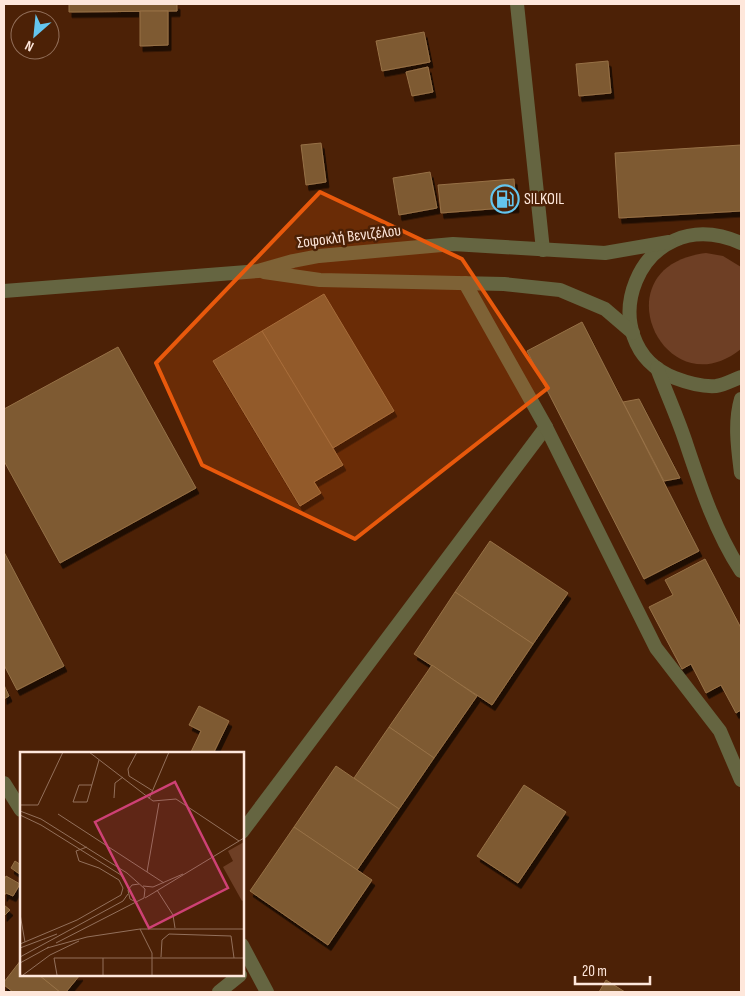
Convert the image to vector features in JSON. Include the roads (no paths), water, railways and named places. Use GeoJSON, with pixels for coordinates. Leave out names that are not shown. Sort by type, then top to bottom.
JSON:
{"type":"FeatureCollection","features":[{"type":"Feature","properties":{"kind":"street"},"geometry":{"type":"LineString","coordinates":[[517,4],[543,250]]}},
{"type":"Feature","properties":{"kind":"street"},"geometry":{"type":"LineString","coordinates":[[741,243],[723,235],[704,233],[686,235],[669,242],[648,258],[634,281],[629,307],[633,333],[645,356],[665,374],[690,384],[716,386],[741,377]]}},
{"type":"Feature","properties":{"kind":"street","name":"Σοφοκλή Βενιζέλου"},"geometry":{"type":"LineString","coordinates":[[4,291],[258,272],[293,261],[319,256],[453,244],[605,253],[669,242]]}},
{"type":"Feature","properties":{"kind":"street"},"geometry":{"type":"LineString","coordinates":[[258,272],[320,280],[504,284],[560,290],[605,309],[633,333]]}},
{"type":"Feature","properties":{"kind":"street"},"geometry":{"type":"LineString","coordinates":[[464,283],[546,427],[656,648],[720,731],[741,780]]}},
{"type":"Feature","properties":{"kind":"street"},"geometry":{"type":"LineString","coordinates":[[657,367],[704,498],[732,558],[741,571]]}},
{"type":"Feature","properties":{"kind":"street"},"geometry":{"type":"LineString","coordinates":[[741,399],[738,410],[737,444],[741,473]]}},
{"type":"Feature","properties":{"kind":"street"},"geometry":{"type":"LineString","coordinates":[[244,829],[546,427]]}},
{"type":"Feature","properties":{"kind":"street"},"geometry":{"type":"LineString","coordinates":[[4,783],[20,808]]}},
{"type":"Feature","properties":{"kind":"street"},"geometry":{"type":"LineString","coordinates":[[245,971],[267,992]]}},
{"type":"Feature","properties":{"kind":"street"},"geometry":{"type":"LineString","coordinates":[[219,992],[239,976]]}},
{"type":"Feature","properties":{"kind":"place","name":"SILKOIL"},"geometry":{"type":"Point","coordinates":[505,199]}}]}
